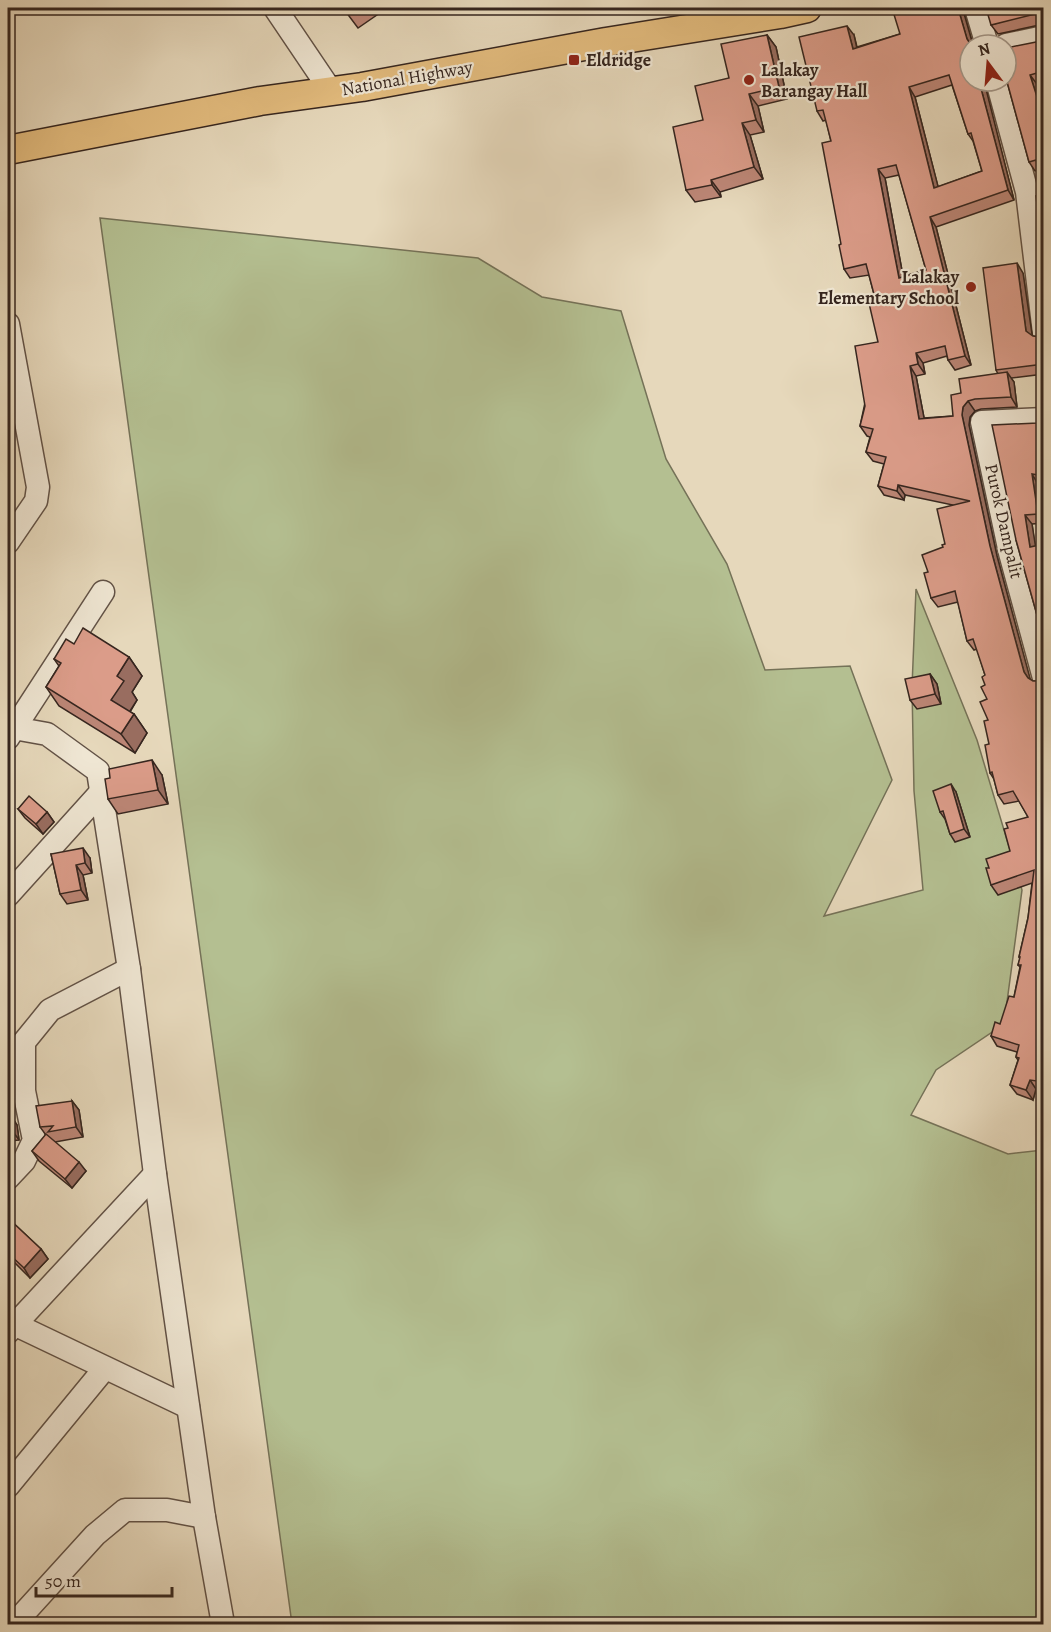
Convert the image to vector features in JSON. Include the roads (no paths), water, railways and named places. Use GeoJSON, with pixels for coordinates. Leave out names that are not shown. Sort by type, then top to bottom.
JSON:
{"type":"FeatureCollection","features":[{"type":"Feature","properties":{"kind":"main road","name":"National Highway"},"geometry":{"type":"LineString","coordinates":[[8,150],[260,101],[331,92],[807,8]]}},
{"type":"Feature","properties":{"kind":"street"},"geometry":{"type":"LineString","coordinates":[[275,8],[331,92]]}},
{"type":"Feature","properties":{"kind":"street"},"geometry":{"type":"LineString","coordinates":[[976,8],[983,33]]}},
{"type":"Feature","properties":{"kind":"street"},"geometry":{"type":"LineString","coordinates":[[1018,42],[1044,37]]}},
{"type":"Feature","properties":{"kind":"street"},"geometry":{"type":"LineString","coordinates":[[1000,93],[1027,192],[1044,333]]}},
{"type":"Feature","properties":{"kind":"street"},"geometry":{"type":"LineString","coordinates":[[8,324],[38,487],[36,501],[8,542]]}},
{"type":"Feature","properties":{"kind":"street","name":"Purok Dampalit"},"geometry":{"type":"LineString","coordinates":[[1044,419],[982,423],[1010,553],[1044,678]]}},
{"type":"Feature","properties":{"kind":"street"},"geometry":{"type":"LineString","coordinates":[[103,592],[10,731],[47,734],[98,771],[129,969],[155,1174],[204,1517],[223,1624]]}},
{"type":"Feature","properties":{"kind":"street"},"geometry":{"type":"LineString","coordinates":[[8,895],[102,791]]}},
{"type":"Feature","properties":{"kind":"street"},"geometry":{"type":"LineString","coordinates":[[8,1178],[24,1161],[34,1140],[24,1091],[24,1042],[50,1010],[129,969]]}},
{"type":"Feature","properties":{"kind":"street"},"geometry":{"type":"LineString","coordinates":[[155,1174],[11,1328],[188,1407]]}},
{"type":"Feature","properties":{"kind":"street"},"geometry":{"type":"LineString","coordinates":[[8,1486],[105,1368]]}},
{"type":"Feature","properties":{"kind":"street"},"geometry":{"type":"LineString","coordinates":[[14,1624],[95,1535],[125,1510],[167,1510],[204,1517]]}},
{"type":"Feature","properties":{"kind":"place","name":"Eldridge"},"geometry":{"type":"Point","coordinates":[574,60]}},
{"type":"Feature","properties":{"kind":"place","name":"Lalakay Barangay Hall"},"geometry":{"type":"Point","coordinates":[749,80]}},
{"type":"Feature","properties":{"kind":"place","name":"Lalakay Elementary School"},"geometry":{"type":"Point","coordinates":[971,287]}}]}
